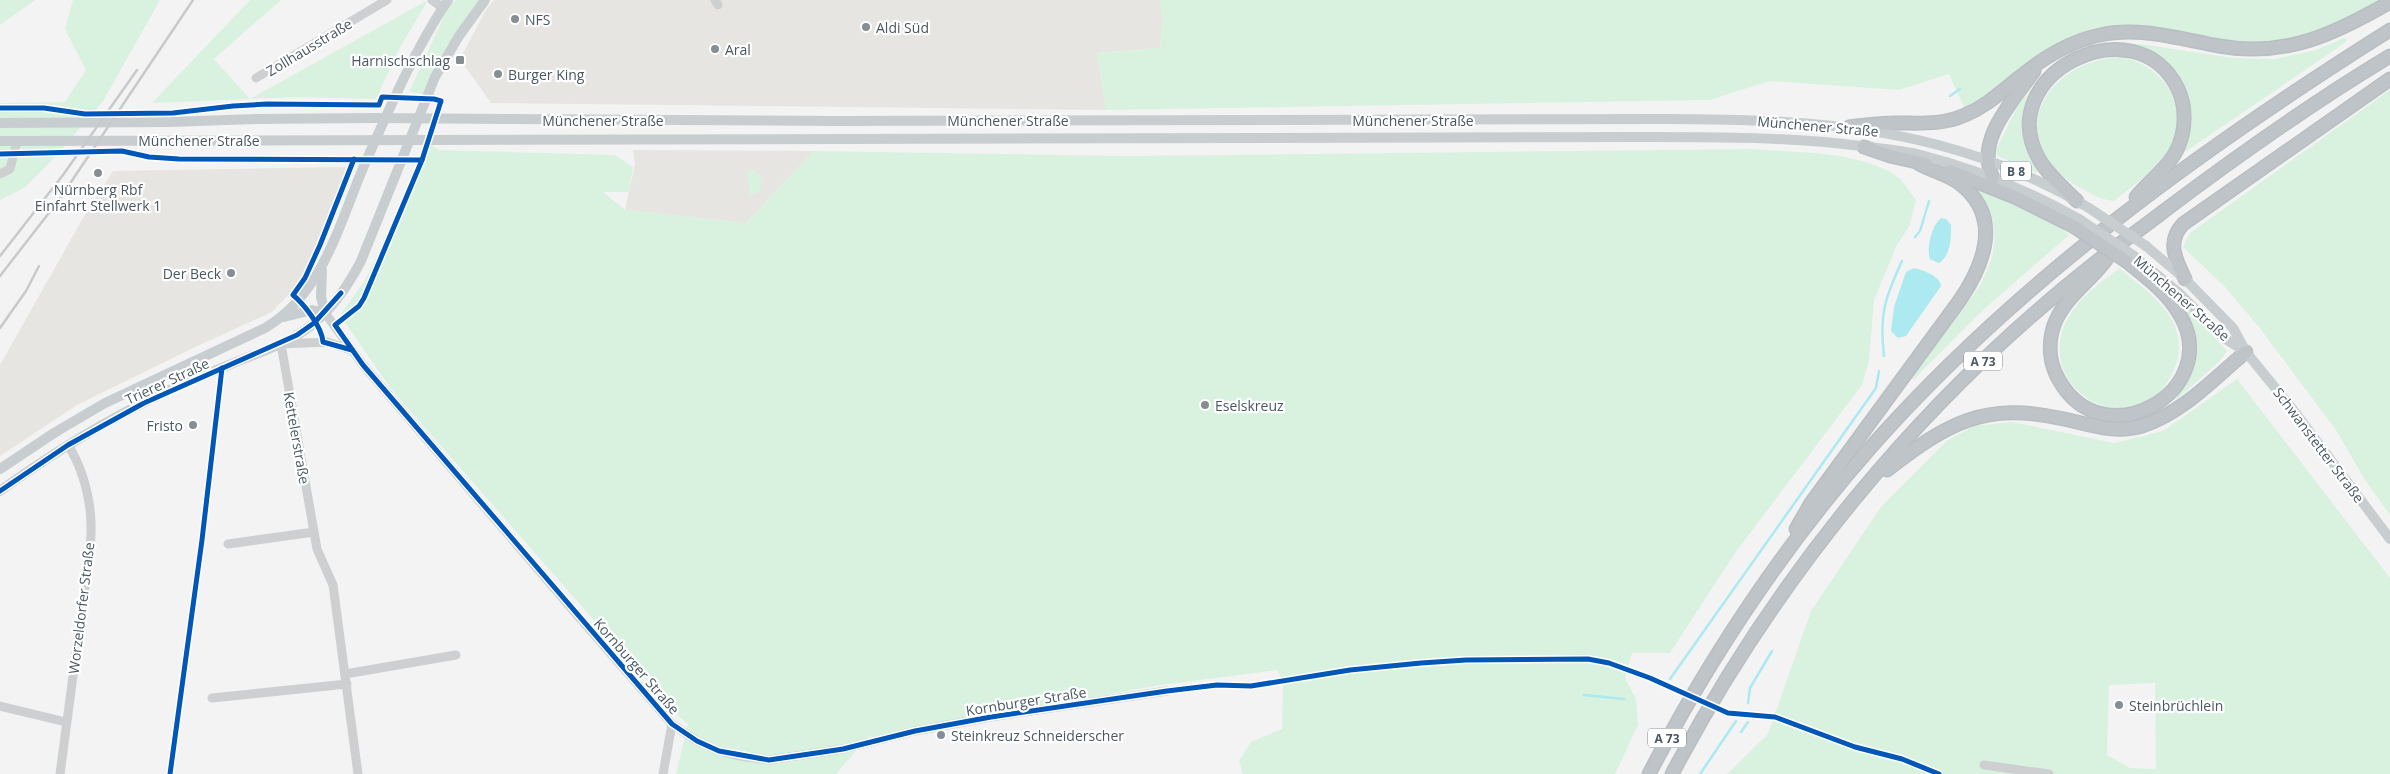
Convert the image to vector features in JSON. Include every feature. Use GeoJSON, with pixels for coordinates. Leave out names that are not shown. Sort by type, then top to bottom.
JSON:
{"type":"FeatureCollection","features":[{"type":"Feature","properties":{"kind":"highway"},"geometry":{"type":"LineString","coordinates":[[1849,126],[1926,124],[1963,116],[1992,100],[2057,52],[2086,38],[2120,32],[2153,33],[2244,49],[2274,48],[2297,45],[2342,29],[2390,2]]}},
{"type":"Feature","properties":{"kind":"highway","name":"A 73"},"geometry":{"type":"LineString","coordinates":[[1649,774],[1690,698],[1732,629],[1775,567],[1851,470],[1945,368],[2030,290],[2124,212],[2274,104],[2390,30]]}},
{"type":"Feature","properties":{"kind":"highway"},"geometry":{"type":"LineString","coordinates":[[2077,201],[2042,164],[2034,149],[2030,119],[2036,96],[2052,74],[2081,56],[2109,50],[2134,52],[2158,64],[2172,80],[2183,106],[2184,125],[2179,144],[2172,158],[2148,182],[2124,212]]}},
{"type":"Feature","properties":{"kind":"highway","name":"A 73"},"geometry":{"type":"LineString","coordinates":[[1672,774],[1714,699],[1790,583],[1865,486],[1925,418],[1987,356],[2045,304],[2197,186],[2288,122],[2390,56]]}},
{"type":"Feature","properties":{"kind":"highway"},"geometry":{"type":"LineString","coordinates":[[1993,178],[1987,159],[1990,142],[2003,114],[2040,63]]}},
{"type":"Feature","properties":{"kind":"highway"},"geometry":{"type":"LineString","coordinates":[[2184,279],[2173,248],[2174,236],[2183,224],[2390,79]]}},
{"type":"Feature","properties":{"kind":"highway"},"geometry":{"type":"LineString","coordinates":[[1864,147],[1919,159],[2017,198],[2076,223],[2130,259],[2170,301],[2184,324],[2188,350],[2182,376],[2167,396],[2141,412],[2124,416],[2108,416],[2083,406],[2066,390],[2054,369],[2050,343],[2055,323],[2064,306],[2097,273],[2114,249]]}},
{"type":"Feature","properties":{"kind":"highway"},"geometry":{"type":"LineString","coordinates":[[1775,567],[1811,503],[1960,300],[1979,270],[1986,245],[1984,217],[1970,193],[1947,169]]}},
{"type":"Feature","properties":{"kind":"highway"},"geometry":{"type":"LineString","coordinates":[[1865,486],[1928,439],[1948,428],[1974,418],[2000,413],[2022,412],[2061,418],[2107,429],[2123,430],[2142,426],[2177,409],[2246,352]]}},
{"type":"Feature","properties":{"kind":"main road"},"geometry":{"type":"LineString","coordinates":[[411,140],[430,88],[445,59],[485,0]]}},
{"type":"Feature","properties":{"kind":"main road"},"geometry":{"type":"LineString","coordinates":[[376,140],[420,47],[446,4]]}},
{"type":"Feature","properties":{"kind":"main road","name":"Münchener Straße"},"geometry":{"type":"LineString","coordinates":[[0,123],[387,118],[773,121],[1705,119],[1789,121],[1849,126],[1923,140],[1987,159],[2029,176],[2077,201],[2146,246],[2184,279],[2233,328],[2246,352]]}},
{"type":"Feature","properties":{"kind":"main road","name":"Münchener Straße"},"geometry":{"type":"LineString","coordinates":[[0,141],[1680,137],[1808,140],[1864,147]]}},
{"type":"Feature","properties":{"kind":"main road","name":"Trierer Straße"},"geometry":{"type":"LineString","coordinates":[[0,469],[60,429],[105,403],[256,334],[281,318],[304,295],[322,266],[376,140]]}},
{"type":"Feature","properties":{"kind":"main road","name":"Trierer Straße"},"geometry":{"type":"LineString","coordinates":[[0,491],[68,445],[158,395],[281,344],[308,328],[325,313],[342,293],[361,261],[411,140]]}},
{"type":"Feature","properties":{"kind":"main road"},"geometry":{"type":"LineString","coordinates":[[1947,169],[1993,178],[2036,197],[2076,223]]}},
{"type":"Feature","properties":{"kind":"main road","name":"Münchener Straße"},"geometry":{"type":"LineString","coordinates":[[2130,259],[2178,292],[2224,338],[2246,352]]}},
{"type":"Feature","properties":{"kind":"main road"},"geometry":{"type":"LineString","coordinates":[[281,318],[312,310],[325,313],[321,297],[322,266]]}},
{"type":"Feature","properties":{"kind":"main road"},"geometry":{"type":"LineString","coordinates":[[218,369],[229,357],[228,352],[221,349]]}},
{"type":"Feature","properties":{"kind":"main road","name":"Schwanstetter Straße"},"geometry":{"type":"LineString","coordinates":[[2246,352],[2294,411],[2390,539]]}},
{"type":"Feature","properties":{"kind":"street","name":"Zollhausstraße"},"geometry":{"type":"LineString","coordinates":[[256,78],[387,0]]}},
{"type":"Feature","properties":{"kind":"street"},"geometry":{"type":"LineString","coordinates":[[432,0],[446,4]]}},
{"type":"Feature","properties":{"kind":"street"},"geometry":{"type":"LineString","coordinates":[[0,174],[10,168],[17,141]]}},
{"type":"Feature","properties":{"kind":"street","name":"Kornburger Straße"},"geometry":{"type":"LineString","coordinates":[[325,313],[352,350],[672,724],[698,741],[719,750],[769,760],[843,749],[915,731],[991,717],[1167,691]]}},
{"type":"Feature","properties":{"kind":"street"},"geometry":{"type":"LineString","coordinates":[[281,344],[327,342],[352,350]]}},
{"type":"Feature","properties":{"kind":"street","name":"Kettelerstraße"},"geometry":{"type":"LineString","coordinates":[[281,344],[317,549],[333,585],[358,774]]}},
{"type":"Feature","properties":{"kind":"street","name":"Worzeldorfer Straße"},"geometry":{"type":"LineString","coordinates":[[60,774],[90,530],[90,510],[86,487],[78,463],[68,445]]}},
{"type":"Feature","properties":{"kind":"street"},"geometry":{"type":"LineString","coordinates":[[228,544],[314,532]]}},
{"type":"Feature","properties":{"kind":"street"},"geometry":{"type":"LineString","coordinates":[[346,674],[456,655]]}},
{"type":"Feature","properties":{"kind":"street"},"geometry":{"type":"LineString","coordinates":[[212,698],[347,684]]}},
{"type":"Feature","properties":{"kind":"street"},"geometry":{"type":"LineString","coordinates":[[0,706],[66,722]]}},
{"type":"Feature","properties":{"kind":"street"},"geometry":{"type":"LineString","coordinates":[[663,774],[672,724]]}},
{"type":"Feature","properties":{"kind":"street"},"geometry":{"type":"LineString","coordinates":[[1984,765],[2049,774]]}},
{"type":"Feature","properties":{"kind":"shaded area"},"geometry":{"type":"Polygon","coordinates":[[[494,0],[1160,0],[1163,19],[1160,48],[1097,53],[1106,110],[491,103],[460,59],[487,8],[494,0]]]}},
{"type":"Feature","properties":{"kind":"shaded area"},"geometry":{"type":"Polygon","coordinates":[[[633,150],[814,151],[746,223],[625,210],[635,164],[633,150]]]}},
{"type":"Feature","properties":{"kind":"shaded area"},"geometry":{"type":"Polygon","coordinates":[[[348,167],[302,280],[272,312],[193,348],[77,405],[0,456],[0,365],[83,218],[113,171],[348,167]]]}},
{"type":"Feature","properties":{"kind":"green space"},"geometry":{"type":"Polygon","coordinates":[[[0,0],[35,0],[0,25],[0,0]]]}},
{"type":"Feature","properties":{"kind":"green space"},"geometry":{"type":"Polygon","coordinates":[[[73,0],[160,0],[103,101],[57,155],[24,188],[0,200],[0,103],[65,102],[86,70],[65,29],[73,0]]]}},
{"type":"Feature","properties":{"kind":"green space"},"geometry":{"type":"Polygon","coordinates":[[[250,0],[281,0],[214,59],[250,99],[152,103],[250,0]]]}},
{"type":"Feature","properties":{"kind":"green space"},"geometry":{"type":"Polygon","coordinates":[[[428,0],[398,51],[376,99],[299,97],[250,99],[428,0]]]}},
{"type":"Feature","properties":{"kind":"green space"},"geometry":{"type":"Polygon","coordinates":[[[455,0],[481,0],[446,48],[423,94],[409,92],[448,8],[455,0]]]}},
{"type":"Feature","properties":{"kind":"green space"},"geometry":{"type":"Polygon","coordinates":[[[1160,0],[2382,0],[2358,14],[2309,37],[2251,45],[2192,36],[2176,30],[2123,25],[2095,28],[2071,36],[2047,50],[1981,101],[1964,107],[1949,74],[1899,90],[1769,81],[1710,100],[1106,110],[1097,53],[1160,48],[1163,19],[1160,0]]]}},
{"type":"Feature","properties":{"kind":"green space"},"geometry":{"type":"Polygon","coordinates":[[[2344,38],[2347,39],[2346,42],[2185,152],[2192,122],[2189,99],[2179,78],[2164,60],[2154,54],[2144,49],[2118,44],[2140,44],[2233,58],[2275,59],[2316,50],[2344,38]]]}},
{"type":"Feature","properties":{"kind":"green space"},"geometry":{"type":"Polygon","coordinates":[[[2122,57],[2138,62],[2164,82],[2172,94],[2177,109],[2177,124],[2174,139],[2165,155],[2141,180],[2114,201],[2100,198],[2087,192],[2055,169],[2042,148],[2037,127],[2041,106],[2053,88],[2071,72],[2094,62],[2122,57]]]}},
{"type":"Feature","properties":{"kind":"green space"},"geometry":{"type":"Polygon","coordinates":[[[2036,84],[2031,94],[2026,114],[2026,134],[2030,153],[2038,171],[2036,173],[1998,156],[1995,152],[2017,107],[2036,84]]]}},
{"type":"Feature","properties":{"kind":"green space"},"geometry":{"type":"Polygon","coordinates":[[[2390,90],[2390,515],[2365,480],[2336,430],[2259,327],[2224,286],[2183,247],[2190,233],[2390,90]]]}},
{"type":"Feature","properties":{"kind":"green space"},"geometry":{"type":"Polygon","coordinates":[[[431,145],[439,150],[615,155],[633,167],[629,192],[603,192],[625,210],[746,223],[814,151],[1127,156],[1752,149],[1829,155],[1868,163],[1900,179],[1916,200],[1909,227],[1897,245],[1874,300],[1869,361],[1862,385],[1735,553],[1670,653],[1632,653],[1625,678],[1636,699],[1638,725],[1615,774],[1243,774],[1239,761],[1251,742],[1282,729],[1283,685],[1278,670],[1161,685],[868,737],[836,774],[676,774],[688,724],[678,716],[391,389],[340,315],[364,282],[431,145]]]}},
{"type":"Feature","properties":{"kind":"green space"},"geometry":{"type":"Polygon","coordinates":[[[748,169],[755,170],[762,179],[759,192],[749,196],[748,169]]]}},
{"type":"Feature","properties":{"kind":"green space"},"geometry":{"type":"Polygon","coordinates":[[[1975,188],[2025,208],[2053,223],[2069,235],[1982,311],[1913,380],[1912,378],[1976,291],[1989,266],[1993,253],[1993,225],[1975,188]]]}},
{"type":"Feature","properties":{"kind":"green space"},"geometry":{"type":"Polygon","coordinates":[[[2119,268],[2167,312],[2174,325],[2178,339],[2178,355],[2173,372],[2157,395],[2136,406],[2114,408],[2092,401],[2075,387],[2063,368],[2060,344],[2068,318],[2078,303],[2119,268]]]}},
{"type":"Feature","properties":{"kind":"green space"},"geometry":{"type":"Polygon","coordinates":[[[2176,296],[2227,351],[2220,361],[2176,400],[2189,369],[2176,296]]]}},
{"type":"Feature","properties":{"kind":"green space"},"geometry":{"type":"Polygon","coordinates":[[[2237,379],[2390,578],[2390,774],[1727,774],[1768,734],[1811,611],[1881,507],[1948,440],[1974,426],[2012,422],[2114,443],[2163,431],[2237,379]],[[2155,683],[2109,685],[2107,755],[2130,768],[2156,769],[2155,683]]]}},
{"type":"Feature","properties":{"kind":"water"},"geometry":{"type":"Polygon","coordinates":[[[1941,218],[1946,219],[1951,225],[1951,235],[1950,246],[1946,256],[1939,263],[1930,259],[1929,243],[1935,226],[1941,218]]]}},
{"type":"Feature","properties":{"kind":"water"},"geometry":{"type":"Polygon","coordinates":[[[1914,268],[1934,276],[1938,279],[1941,286],[1906,336],[1898,338],[1891,331],[1894,307],[1906,272],[1914,268]]]}},
{"type":"Feature","properties":{"kind":"waterway"},"geometry":{"type":"LineString","coordinates":[[1950,96],[1960,89]]}},
{"type":"Feature","properties":{"kind":"waterway"},"geometry":{"type":"LineString","coordinates":[[1915,237],[1920,231],[1929,201]]}},
{"type":"Feature","properties":{"kind":"waterway"},"geometry":{"type":"LineString","coordinates":[[1884,356],[1883,317],[1891,286],[1902,261]]}},
{"type":"Feature","properties":{"kind":"waterway"},"geometry":{"type":"LineString","coordinates":[[1670,679],[1876,388],[1879,371]]}},
{"type":"Feature","properties":{"kind":"waterway"},"geometry":{"type":"LineString","coordinates":[[1748,703],[1750,688],[1772,651]]}},
{"type":"Feature","properties":{"kind":"waterway"},"geometry":{"type":"LineString","coordinates":[[1584,695],[1624,699]]}},
{"type":"Feature","properties":{"kind":"waterway"},"geometry":{"type":"LineString","coordinates":[[1700,774],[1736,721]]}},
{"type":"Feature","properties":{"kind":"waterway"},"geometry":{"type":"LineString","coordinates":[[1741,732],[1748,722]]}},
{"type":"Feature","properties":{"kind":"railway"},"geometry":{"type":"LineString","coordinates":[[0,276],[59,200],[193,0]]}},
{"type":"Feature","properties":{"kind":"railway"},"geometry":{"type":"LineString","coordinates":[[0,256],[63,175],[137,70]]}},
{"type":"Feature","properties":{"kind":"railway"},"geometry":{"type":"LineString","coordinates":[[0,328],[26,291],[39,266]]}},
{"type":"Feature","properties":{"kind":"cycle path"},"geometry":{"type":"LineString","coordinates":[[0,108],[44,108],[85,114],[173,113],[267,104],[379,105],[382,97],[434,99],[441,101],[422,160],[364,298],[359,306],[335,325],[363,365],[672,724],[697,741],[719,751],[769,760],[843,749],[915,731],[991,717],[1167,691],[1217,685],[1251,686],[1350,670],[1421,663],[1466,660],[1588,659],[1609,663],[1650,678],[1728,713],[1775,717],[1855,747],[1902,759],[1939,774]]}},
{"type":"Feature","properties":{"kind":"cycle path"},"geometry":{"type":"LineString","coordinates":[[0,154],[122,151],[149,157],[179,159],[422,160]]}},
{"type":"Feature","properties":{"kind":"cycle path"},"geometry":{"type":"LineString","coordinates":[[352,350],[323,342],[312,316],[293,295],[305,278],[320,245],[354,159]]}},
{"type":"Feature","properties":{"kind":"cycle path"},"geometry":{"type":"LineString","coordinates":[[0,491],[68,445],[144,403],[297,335],[314,323],[341,293]]}},
{"type":"Feature","properties":{"kind":"cycle path"},"geometry":{"type":"LineString","coordinates":[[170,774],[202,540],[222,368]]}},
{"type":"Feature","properties":{"kind":"place","name":"NFS"},"geometry":{"type":"Point","coordinates":[515,19]}},
{"type":"Feature","properties":{"kind":"place","name":"Aldi Süd"},"geometry":{"type":"Point","coordinates":[866,27]}},
{"type":"Feature","properties":{"kind":"place","name":"Aral"},"geometry":{"type":"Point","coordinates":[715,49]}},
{"type":"Feature","properties":{"kind":"place","name":"Harnischschlag"},"geometry":{"type":"Point","coordinates":[460,60]}},
{"type":"Feature","properties":{"kind":"place","name":"Burger King"},"geometry":{"type":"Point","coordinates":[498,74]}},
{"type":"Feature","properties":{"kind":"place","name":"Nürnberg Rbf Einfahrt Stellwerk 1"},"geometry":{"type":"Point","coordinates":[98,173]}},
{"type":"Feature","properties":{"kind":"place","name":"Der Beck"},"geometry":{"type":"Point","coordinates":[231,273]}},
{"type":"Feature","properties":{"kind":"place","name":"Eselskreuz"},"geometry":{"type":"Point","coordinates":[1205,405]}},
{"type":"Feature","properties":{"kind":"place","name":"Fristo"},"geometry":{"type":"Point","coordinates":[193,425]}},
{"type":"Feature","properties":{"kind":"place","name":"Steinbrüchlein"},"geometry":{"type":"Point","coordinates":[2119,705]}},
{"type":"Feature","properties":{"kind":"place","name":"Steinkreuz Schneiderscher"},"geometry":{"type":"Point","coordinates":[941,735]}}]}
